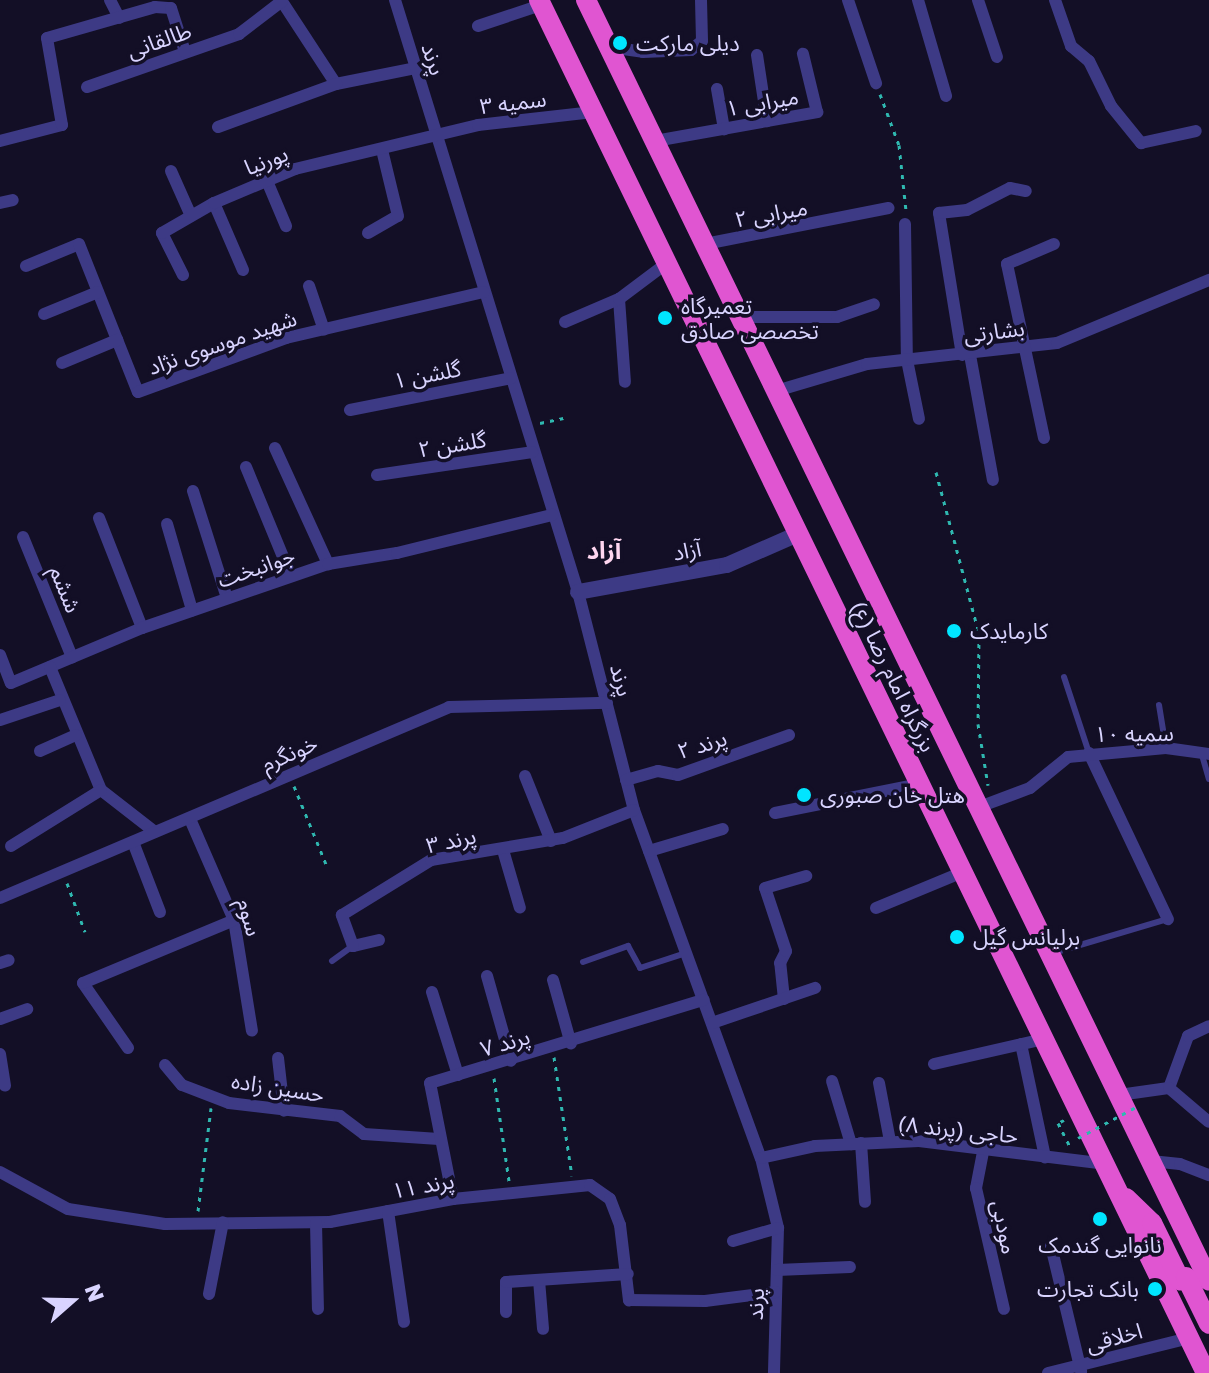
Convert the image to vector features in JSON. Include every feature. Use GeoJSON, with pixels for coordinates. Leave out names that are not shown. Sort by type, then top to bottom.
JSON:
{"type":"FeatureCollection","features":[{"type":"Feature","properties":{"kind":"highway","name":"بزرگراه امام رضا (ع)"},"geometry":{"type":"LineString","coordinates":[[586,0],[776,391],[984,805],[1050,954],[1127,1101],[1151,1161],[1189,1279],[1189,1338],[1206,1373]]}},
{"type":"Feature","properties":{"kind":"highway","name":"بزرگراه امام رضا (ع)"},"geometry":{"type":"LineString","coordinates":[[540,2],[1117,1190],[1189,1279]]}},
{"type":"Feature","properties":{"kind":"highway"},"geometry":{"type":"LineString","coordinates":[[1189,1279],[1209,1324]]}},
{"type":"Feature","properties":{"kind":"street"},"geometry":{"type":"LineString","coordinates":[[110,0],[119,18]]}},
{"type":"Feature","properties":{"kind":"street","name":"پرند"},"geometry":{"type":"LineString","coordinates":[[395,0],[524,427],[578,592],[634,810],[761,1158],[778,1228],[774,1373]]}},
{"type":"Feature","properties":{"kind":"street"},"geometry":{"type":"LineString","coordinates":[[609,47],[643,52],[691,50],[702,41],[701,0],[709,0]]}},
{"type":"Feature","properties":{"kind":"street"},"geometry":{"type":"LineString","coordinates":[[848,0],[876,83]]}},
{"type":"Feature","properties":{"kind":"street"},"geometry":{"type":"LineString","coordinates":[[918,0],[946,96]]}},
{"type":"Feature","properties":{"kind":"street"},"geometry":{"type":"LineString","coordinates":[[978,0],[997,57]]}},
{"type":"Feature","properties":{"kind":"street"},"geometry":{"type":"LineString","coordinates":[[1055,0],[1071,46],[1089,61],[1111,106],[1141,143],[1196,131]]}},
{"type":"Feature","properties":{"kind":"street"},"geometry":{"type":"LineString","coordinates":[[282,1],[336,84]]}},
{"type":"Feature","properties":{"kind":"street","name":"طالقانی"},"geometry":{"type":"LineString","coordinates":[[87,87],[239,34],[282,1]]}},
{"type":"Feature","properties":{"kind":"street"},"geometry":{"type":"LineString","coordinates":[[478,26],[540,2]]}},
{"type":"Feature","properties":{"kind":"street"},"geometry":{"type":"LineString","coordinates":[[0,141],[62,125],[47,38],[119,18],[171,8],[185,52]]}},
{"type":"Feature","properties":{"kind":"street"},"geometry":{"type":"LineString","coordinates":[[622,74],[643,52]]}},
{"type":"Feature","properties":{"kind":"street","name":"میرابی ۱"},"geometry":{"type":"LineString","coordinates":[[655,141],[817,112],[803,54]]}},
{"type":"Feature","properties":{"kind":"street"},"geometry":{"type":"LineString","coordinates":[[757,55],[767,121]]}},
{"type":"Feature","properties":{"kind":"street"},"geometry":{"type":"LineString","coordinates":[[218,127],[336,84],[416,68]]}},
{"type":"Feature","properties":{"kind":"street"},"geometry":{"type":"LineString","coordinates":[[717,89],[724,129]]}},
{"type":"Feature","properties":{"kind":"street","name":"سمیه ۳"},"geometry":{"type":"LineString","coordinates":[[437,134],[593,112]]}},
{"type":"Feature","properties":{"kind":"street","name":"پورنیا"},"geometry":{"type":"LineString","coordinates":[[183,275],[162,233],[214,203],[267,181],[437,134]]}},
{"type":"Feature","properties":{"kind":"street"},"geometry":{"type":"LineString","coordinates":[[368,233],[398,216],[382,150]]}},
{"type":"Feature","properties":{"kind":"street"},"geometry":{"type":"LineString","coordinates":[[171,171],[191,216]]}},
{"type":"Feature","properties":{"kind":"street"},"geometry":{"type":"LineString","coordinates":[[267,181],[286,226]]}},
{"type":"Feature","properties":{"kind":"street"},"geometry":{"type":"LineString","coordinates":[[993,480],[939,213],[967,210],[1010,188],[1026,191]]}},
{"type":"Feature","properties":{"kind":"street"},"geometry":{"type":"LineString","coordinates":[[214,203],[243,270]]}},
{"type":"Feature","properties":{"kind":"street","name":"میرابی ۲"},"geometry":{"type":"LineString","coordinates":[[705,244],[843,221],[888,208]]}},
{"type":"Feature","properties":{"kind":"street"},"geometry":{"type":"LineString","coordinates":[[905,224],[907,360],[919,419]]}},
{"type":"Feature","properties":{"kind":"street","name":"شهید موسوی نژاد"},"geometry":{"type":"LineString","coordinates":[[26,266],[79,244],[138,392],[324,330],[484,292]]}},
{"type":"Feature","properties":{"kind":"street"},"geometry":{"type":"LineString","coordinates":[[1044,438],[1007,264],[1054,244]]}},
{"type":"Feature","properties":{"kind":"street"},"geometry":{"type":"LineString","coordinates":[[565,322],[619,299],[667,263]]}},
{"type":"Feature","properties":{"kind":"street","name":"بشارتی"},"geometry":{"type":"LineString","coordinates":[[776,391],[867,364],[1057,343],[1209,280]]}},
{"type":"Feature","properties":{"kind":"street"},"geometry":{"type":"LineString","coordinates":[[309,286],[324,330]]}},
{"type":"Feature","properties":{"kind":"street"},"geometry":{"type":"LineString","coordinates":[[44,314],[98,292]]}},
{"type":"Feature","properties":{"kind":"street"},"geometry":{"type":"LineString","coordinates":[[619,299],[625,382]]}},
{"type":"Feature","properties":{"kind":"street"},"geometry":{"type":"LineString","coordinates":[[740,317],[837,317],[874,304]]}},
{"type":"Feature","properties":{"kind":"street"},"geometry":{"type":"LineString","coordinates":[[62,363],[117,340]]}},
{"type":"Feature","properties":{"kind":"street","name":"گلشن ۱"},"geometry":{"type":"LineString","coordinates":[[350,410],[511,378]]}},
{"type":"Feature","properties":{"kind":"street"},"geometry":{"type":"LineString","coordinates":[[275,448],[328,564]]}},
{"type":"Feature","properties":{"kind":"street","name":"گلشن ۲"},"geometry":{"type":"LineString","coordinates":[[377,475],[532,452]]}},
{"type":"Feature","properties":{"kind":"street"},"geometry":{"type":"LineString","coordinates":[[246,467],[291,576]]}},
{"type":"Feature","properties":{"kind":"street"},"geometry":{"type":"LineString","coordinates":[[193,491],[227,598]]}},
{"type":"Feature","properties":{"kind":"street","name":"جوانبخت"},"geometry":{"type":"LineString","coordinates":[[0,655],[11,683],[142,628],[328,564],[397,553],[552,515]]}},
{"type":"Feature","properties":{"kind":"street"},"geometry":{"type":"LineString","coordinates":[[99,518],[142,628]]}},
{"type":"Feature","properties":{"kind":"street"},"geometry":{"type":"LineString","coordinates":[[167,524],[192,610]]}},
{"type":"Feature","properties":{"kind":"street","name":"آزاد"},"geometry":{"type":"LineString","coordinates":[[578,592],[727,565],[798,534]]}},
{"type":"Feature","properties":{"kind":"street","name":"ششم"},"geometry":{"type":"LineString","coordinates":[[23,537],[72,657]]}},
{"type":"Feature","properties":{"kind":"street"},"geometry":{"type":"LineString","coordinates":[[50,667],[60,700],[101,790],[155,832]]}},
{"type":"Feature","properties":{"kind":"street"},"geometry":{"type":"LineString","coordinates":[[0,720],[60,700]]}},
{"type":"Feature","properties":{"kind":"street","name":"خونگرم"},"geometry":{"type":"LineString","coordinates":[[0,898],[449,707],[607,703]]}},
{"type":"Feature","properties":{"kind":"street"},"geometry":{"type":"LineString","coordinates":[[40,751],[76,735]]}},
{"type":"Feature","properties":{"kind":"street","name":"پرند ۲"},"geometry":{"type":"LineString","coordinates":[[626,780],[658,771],[678,775],[789,735]]}},
{"type":"Feature","properties":{"kind":"street","name":"سمیه ۱۰"},"geometry":{"type":"LineString","coordinates":[[984,805],[1030,788],[1068,757],[1166,748],[1206,754]]}},
{"type":"Feature","properties":{"kind":"street"},"geometry":{"type":"LineString","coordinates":[[1089,753],[1168,919]]}},
{"type":"Feature","properties":{"kind":"street"},"geometry":{"type":"LineString","coordinates":[[525,776],[551,841]]}},
{"type":"Feature","properties":{"kind":"street"},"geometry":{"type":"LineString","coordinates":[[775,813],[920,784]]}},
{"type":"Feature","properties":{"kind":"street"},"geometry":{"type":"LineString","coordinates":[[11,846],[101,790]]}},
{"type":"Feature","properties":{"kind":"street","name":"پرند ۳"},"geometry":{"type":"LineString","coordinates":[[353,946],[342,915],[431,860],[551,841],[634,810]]}},
{"type":"Feature","properties":{"kind":"street","name":"سوم"},"geometry":{"type":"LineString","coordinates":[[190,819],[234,920],[252,1031]]}},
{"type":"Feature","properties":{"kind":"street"},"geometry":{"type":"LineString","coordinates":[[649,851],[723,829]]}},
{"type":"Feature","properties":{"kind":"street"},"geometry":{"type":"LineString","coordinates":[[133,842],[160,912]]}},
{"type":"Feature","properties":{"kind":"street"},"geometry":{"type":"LineString","coordinates":[[503,850],[520,908]]}},
{"type":"Feature","properties":{"kind":"street"},"geometry":{"type":"LineString","coordinates":[[876,908],[963,872]]}},
{"type":"Feature","properties":{"kind":"street"},"geometry":{"type":"LineString","coordinates":[[784,999],[780,963],[786,951],[765,888],[806,876]]}},
{"type":"Feature","properties":{"kind":"street"},"geometry":{"type":"LineString","coordinates":[[128,1048],[83,983],[234,920]]}},
{"type":"Feature","properties":{"kind":"street"},"geometry":{"type":"LineString","coordinates":[[353,946],[379,940]]}},
{"type":"Feature","properties":{"kind":"street"},"geometry":{"type":"LineString","coordinates":[[487,976],[511,1061]]}},
{"type":"Feature","properties":{"kind":"street"},"geometry":{"type":"LineString","coordinates":[[553,980],[571,1044]]}},
{"type":"Feature","properties":{"kind":"street"},"geometry":{"type":"LineString","coordinates":[[712,1023],[815,988]]}},
{"type":"Feature","properties":{"kind":"street"},"geometry":{"type":"LineString","coordinates":[[432,992],[458,1075]]}},
{"type":"Feature","properties":{"kind":"street","name":"پرند ۷"},"geometry":{"type":"LineString","coordinates":[[453,1199],[430,1083],[571,1044],[704,1000]]}},
{"type":"Feature","properties":{"kind":"street"},"geometry":{"type":"LineString","coordinates":[[0,1019],[27,1009]]}},
{"type":"Feature","properties":{"kind":"street"},"geometry":{"type":"LineString","coordinates":[[1169,1088],[1188,1036],[1209,1026]]}},
{"type":"Feature","properties":{"kind":"street"},"geometry":{"type":"LineString","coordinates":[[934,1064],[1044,1039]]}},
{"type":"Feature","properties":{"kind":"street"},"geometry":{"type":"LineString","coordinates":[[1021,1044],[1045,1157]]}},
{"type":"Feature","properties":{"kind":"street"},"geometry":{"type":"LineString","coordinates":[[0,1054],[5,1086]]}},
{"type":"Feature","properties":{"kind":"street"},"geometry":{"type":"LineString","coordinates":[[278,1058],[284,1111]]}},
{"type":"Feature","properties":{"kind":"street","name":"حسین زاده"},"geometry":{"type":"LineString","coordinates":[[165,1065],[182,1085],[212,1096],[284,1111],[340,1116],[364,1134],[439,1139]]}},
{"type":"Feature","properties":{"kind":"street"},"geometry":{"type":"LineString","coordinates":[[832,1081],[856,1143],[865,1202]]}},
{"type":"Feature","properties":{"kind":"street"},"geometry":{"type":"LineString","coordinates":[[879,1083],[890,1141]]}},
{"type":"Feature","properties":{"kind":"street"},"geometry":{"type":"LineString","coordinates":[[1127,1101],[1169,1088]]}},
{"type":"Feature","properties":{"kind":"street"},"geometry":{"type":"LineString","coordinates":[[1169,1088],[1209,1122]]}},
{"type":"Feature","properties":{"kind":"street","name":"حاجی (پرند ۸)"},"geometry":{"type":"LineString","coordinates":[[761,1158],[856,1143],[890,1141],[1105,1164]]}},
{"type":"Feature","properties":{"kind":"street","name":"مودبی"},"geometry":{"type":"LineString","coordinates":[[983,1152],[976,1188],[1004,1309]]}},
{"type":"Feature","properties":{"kind":"street"},"geometry":{"type":"LineString","coordinates":[[1151,1161],[1180,1164],[1209,1175]]}},
{"type":"Feature","properties":{"kind":"street","name":"پرند ۱۱"},"geometry":{"type":"LineString","coordinates":[[0,1172],[68,1209],[111,1220],[196,1223],[316,1223],[453,1199],[573,1183]]}},
{"type":"Feature","properties":{"kind":"street"},"geometry":{"type":"LineString","coordinates":[[573,1183],[590,1185],[610,1199],[620,1225],[629,1300],[705,1301],[775,1292]]}},
{"type":"Feature","properties":{"kind":"street"},"geometry":{"type":"LineString","coordinates":[[388,1211],[404,1322]]}},
{"type":"Feature","properties":{"kind":"street"},"geometry":{"type":"LineString","coordinates":[[209,1294],[223,1222]]}},
{"type":"Feature","properties":{"kind":"street"},"geometry":{"type":"LineString","coordinates":[[316,1223],[318,1309]]}},
{"type":"Feature","properties":{"kind":"street"},"geometry":{"type":"LineString","coordinates":[[733,1241],[778,1228]]}},
{"type":"Feature","properties":{"kind":"street"},"geometry":{"type":"LineString","coordinates":[[1051,1246],[1080,1370]]}},
{"type":"Feature","properties":{"kind":"street"},"geometry":{"type":"LineString","coordinates":[[777,1270],[850,1267]]}},
{"type":"Feature","properties":{"kind":"street"},"geometry":{"type":"LineString","coordinates":[[506,1312],[506,1282],[628,1274]]}},
{"type":"Feature","properties":{"kind":"street"},"geometry":{"type":"LineString","coordinates":[[539,1280],[543,1329]]}},
{"type":"Feature","properties":{"kind":"street","name":"اخلاقی"},"geometry":{"type":"LineString","coordinates":[[1048,1373],[1080,1370],[1189,1338]]}},
{"type":"Feature","properties":{"kind":"lane"},"geometry":{"type":"LineString","coordinates":[[1064,677],[1089,753]]}},
{"type":"Feature","properties":{"kind":"lane"},"geometry":{"type":"LineString","coordinates":[[1159,705],[1166,748]]}},
{"type":"Feature","properties":{"kind":"lane"},"geometry":{"type":"LineString","coordinates":[[1206,754],[1209,779]]}},
{"type":"Feature","properties":{"kind":"lane"},"geometry":{"type":"LineString","coordinates":[[1050,954],[1168,919]]}},
{"type":"Feature","properties":{"kind":"lane"},"geometry":{"type":"LineString","coordinates":[[332,961],[353,946]]}},
{"type":"Feature","properties":{"kind":"lane"},"geometry":{"type":"LineString","coordinates":[[583,962],[628,946],[640,968],[686,953]]}},
{"type":"Feature","properties":{"kind":"path"},"geometry":{"type":"LineString","coordinates":[[876,83],[899,145],[907,193],[905,224]]}},
{"type":"Feature","properties":{"kind":"path"},"geometry":{"type":"LineString","coordinates":[[524,427],[563,418]]}},
{"type":"Feature","properties":{"kind":"path"},"geometry":{"type":"LineString","coordinates":[[936,472],[979,634],[978,724],[984,805]]}},
{"type":"Feature","properties":{"kind":"path"},"geometry":{"type":"LineString","coordinates":[[288,775],[326,864]]}},
{"type":"Feature","properties":{"kind":"path"},"geometry":{"type":"LineString","coordinates":[[62,872],[85,932]]}},
{"type":"Feature","properties":{"kind":"path"},"geometry":{"type":"LineString","coordinates":[[553,1049],[573,1183]]}},
{"type":"Feature","properties":{"kind":"path"},"geometry":{"type":"LineString","coordinates":[[492,1066],[511,1191]]}},
{"type":"Feature","properties":{"kind":"path"},"geometry":{"type":"LineString","coordinates":[[196,1223],[212,1096]]}},
{"type":"Feature","properties":{"kind":"path"},"geometry":{"type":"LineString","coordinates":[[1078,1138],[1127,1101]]}},
{"type":"Feature","properties":{"kind":"path"},"geometry":{"type":"LineString","coordinates":[[1068,1118],[1058,1123],[1077,1161]]}},
{"type":"Feature","properties":{"kind":"place","name":"دیلی مارکت"},"geometry":{"type":"Point","coordinates":[620,43]}},
{"type":"Feature","properties":{"kind":"place","name":"تعمیرگاه تخصصی صادق"},"geometry":{"type":"Point","coordinates":[665,318]}},
{"type":"Feature","properties":{"kind":"place","name":"کارمایدک"},"geometry":{"type":"Point","coordinates":[954,631]}},
{"type":"Feature","properties":{"kind":"place","name":"هتل خان صبوری"},"geometry":{"type":"Point","coordinates":[804,795]}},
{"type":"Feature","properties":{"kind":"place","name":"برلیانس گیل"},"geometry":{"type":"Point","coordinates":[957,937]}},
{"type":"Feature","properties":{"kind":"place","name":"نانوایی گندمک"},"geometry":{"type":"Point","coordinates":[1100,1219]}},
{"type":"Feature","properties":{"kind":"place","name":"بانک تجارت"},"geometry":{"type":"Point","coordinates":[1155,1289]}},
{"type":"Feature","properties":{"kind":"district","name":"آزاد"},"geometry":{"type":"Point","coordinates":[604,550]}}]}
